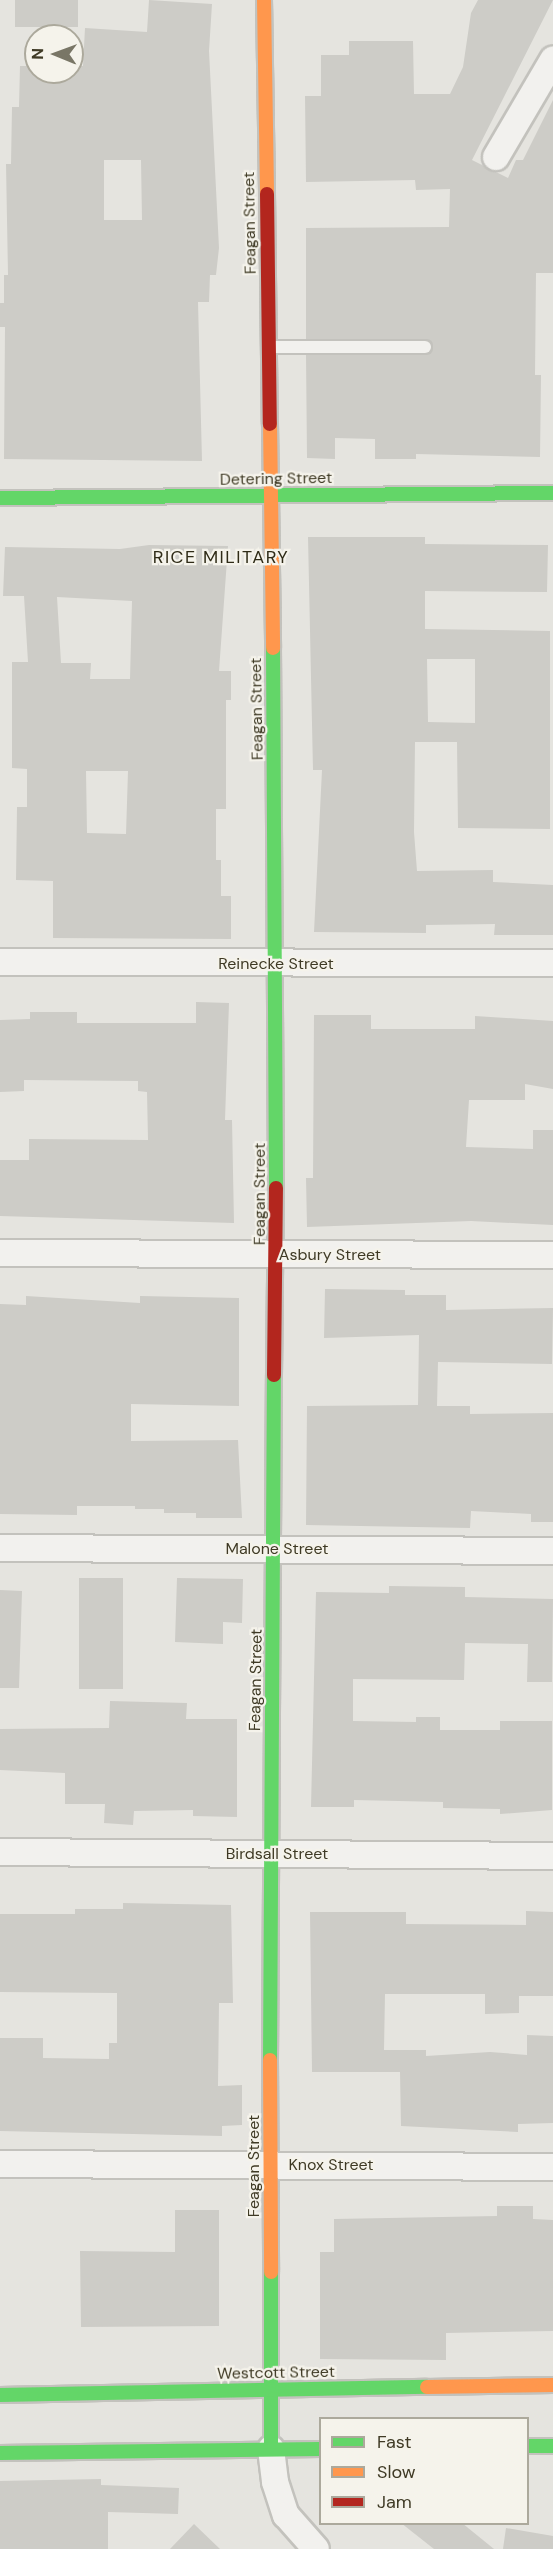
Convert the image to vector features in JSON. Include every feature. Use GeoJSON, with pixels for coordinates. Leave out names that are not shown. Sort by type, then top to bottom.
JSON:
{"type":"FeatureCollection","features":[{"type":"Feature","properties":{"kind":"street","name":"Feagan Street"},"geometry":{"type":"LineString","coordinates":[[264,0],[278,964],[270,1854],[269,2389],[271,2449]]}},
{"type":"Feature","properties":{"kind":"street"},"geometry":{"type":"LineString","coordinates":[[496,157],[553,60]]}},
{"type":"Feature","properties":{"kind":"street","name":"Detering Street"},"geometry":{"type":"LineString","coordinates":[[0,498],[553,493]]}},
{"type":"Feature","properties":{"kind":"street","name":"Reinecke Street"},"geometry":{"type":"LineString","coordinates":[[0,962],[553,963]]}},
{"type":"Feature","properties":{"kind":"street","name":"Asbury Street"},"geometry":{"type":"LineString","coordinates":[[0,1253],[553,1255]]}},
{"type":"Feature","properties":{"kind":"street","name":"Malone Street"},"geometry":{"type":"LineString","coordinates":[[0,1548],[553,1551]]}},
{"type":"Feature","properties":{"kind":"street","name":"Birdsall Street"},"geometry":{"type":"LineString","coordinates":[[0,1852],[553,1856]]}},
{"type":"Feature","properties":{"kind":"street","name":"Knox Street"},"geometry":{"type":"LineString","coordinates":[[0,2164],[553,2167]]}},
{"type":"Feature","properties":{"kind":"street","name":"Westcott Street"},"geometry":{"type":"LineString","coordinates":[[0,2395],[553,2385]]}},
{"type":"Feature","properties":{"kind":"street"},"geometry":{"type":"LineString","coordinates":[[529,2446],[553,2446]]}},
{"type":"Feature","properties":{"kind":"street"},"geometry":{"type":"LineString","coordinates":[[271,2449],[286,2515],[316,2549]]}},
{"type":"Feature","properties":{"kind":"street"},"geometry":{"type":"LineString","coordinates":[[0,2454],[319,2449]]}},
{"type":"Feature","properties":{"kind":"lane"},"geometry":{"type":"LineString","coordinates":[[268,347],[425,347]]}},
{"type":"Feature","properties":{"kind":"building"},"geometry":{"type":"Polygon","coordinates":[[[15,0],[78,0],[78,24],[24,24],[24,27],[15,27],[15,0]]]}},
{"type":"Feature","properties":{"kind":"building"},"geometry":{"type":"Polygon","coordinates":[[[149,0],[212,4],[209,51],[219,248],[216,275],[210,275],[209,302],[198,302],[202,461],[4,459],[5,327],[0,327],[0,303],[4,303],[4,275],[8,275],[6,164],[11,164],[12,107],[19,107],[20,66],[24,66],[24,84],[84,84],[85,28],[147,32],[149,0]],[[104,160],[104,220],[142,220],[141,160],[104,160]]]}},
{"type":"Feature","properties":{"kind":"building"},"geometry":{"type":"Polygon","coordinates":[[[478,0],[553,0],[472,160],[508,178],[516,160],[523,160],[553,100],[553,273],[536,273],[535,375],[541,375],[540,457],[416,454],[416,459],[375,459],[375,439],[335,438],[335,459],[307,458],[306,355],[425,355],[433,346],[425,339],[306,339],[306,228],[449,227],[450,189],[416,190],[415,180],[306,182],[305,96],[321,96],[321,55],[349,55],[349,41],[413,41],[414,94],[450,94],[463,67],[471,13],[478,0]]]}},
{"type":"Feature","properties":{"kind":"building"},"geometry":{"type":"Polygon","coordinates":[[[308,537],[425,537],[425,544],[548,545],[547,592],[425,591],[425,629],[550,631],[550,829],[458,828],[457,742],[415,742],[414,832],[417,871],[493,870],[493,882],[553,885],[553,935],[494,935],[495,924],[426,925],[426,933],[314,932],[322,770],[313,770],[308,537]],[[427,659],[428,722],[475,723],[475,659],[427,659]]]}},
{"type":"Feature","properties":{"kind":"building"},"geometry":{"type":"Polygon","coordinates":[[[149,545],[228,546],[219,671],[231,671],[231,700],[226,700],[226,809],[216,809],[216,860],[221,860],[221,896],[231,896],[231,939],[53,938],[53,881],[16,880],[17,807],[27,807],[27,769],[12,768],[12,662],[28,662],[24,596],[3,596],[5,547],[120,549],[149,545]],[[57,597],[61,663],[91,663],[90,679],[130,679],[132,601],[57,597]],[[86,771],[87,833],[126,834],[128,771],[86,771]]]}},
{"type":"Feature","properties":{"kind":"building"},"geometry":{"type":"Polygon","coordinates":[[[196,1002],[229,1003],[225,1120],[232,1120],[234,1223],[0,1216],[0,1160],[29,1160],[29,1139],[148,1140],[147,1092],[138,1091],[138,1081],[24,1080],[24,1091],[0,1092],[0,1020],[30,1019],[30,1012],[77,1012],[77,1023],[196,1023],[196,1002]]]}},
{"type":"Feature","properties":{"kind":"building"},"geometry":{"type":"Polygon","coordinates":[[[314,1015],[371,1015],[371,1029],[475,1029],[475,1016],[553,1021],[553,1089],[525,1084],[525,1100],[469,1100],[466,1147],[533,1149],[533,1130],[553,1130],[553,1225],[471,1221],[307,1227],[306,1178],[313,1178],[314,1015]]]}},
{"type":"Feature","properties":{"kind":"building"},"geometry":{"type":"Polygon","coordinates":[[[325,1289],[405,1290],[405,1295],[446,1295],[446,1310],[553,1308],[552,1364],[438,1362],[437,1406],[470,1406],[470,1414],[553,1413],[553,1522],[531,1522],[531,1514],[471,1511],[470,1528],[306,1525],[307,1406],[418,1405],[419,1335],[324,1338],[325,1289]]]}},
{"type":"Feature","properties":{"kind":"building"},"geometry":{"type":"Polygon","coordinates":[[[26,1296],[140,1303],[140,1296],[239,1298],[239,1406],[131,1404],[131,1441],[238,1440],[242,1518],[196,1518],[196,1513],[164,1513],[164,1509],[135,1509],[135,1506],[77,1506],[77,1515],[0,1514],[0,1304],[26,1305],[26,1296]]]}},
{"type":"Feature","properties":{"kind":"building"},"geometry":{"type":"Polygon","coordinates":[[[79,1578],[123,1578],[123,1689],[79,1689],[79,1578]]]}},
{"type":"Feature","properties":{"kind":"building"},"geometry":{"type":"Polygon","coordinates":[[[177,1578],[243,1579],[242,1623],[223,1622],[223,1644],[175,1642],[177,1578]]]}},
{"type":"Feature","properties":{"kind":"building"},"geometry":{"type":"Polygon","coordinates":[[[389,1586],[465,1587],[465,1597],[553,1599],[552,1682],[527,1682],[528,1644],[465,1643],[464,1680],[353,1679],[353,1721],[416,1722],[416,1717],[440,1717],[440,1730],[500,1730],[500,1721],[552,1721],[552,1810],[500,1814],[500,1809],[443,1808],[443,1802],[354,1800],[354,1807],[311,1807],[316,1592],[389,1593],[389,1586]]]}},
{"type":"Feature","properties":{"kind":"building"},"geometry":{"type":"Polygon","coordinates":[[[0,1590],[22,1591],[19,1688],[0,1688],[0,1590]]]}},
{"type":"Feature","properties":{"kind":"building"},"geometry":{"type":"Polygon","coordinates":[[[110,1701],[187,1703],[186,1719],[237,1719],[237,1817],[193,1816],[193,1810],[134,1811],[133,1825],[104,1823],[105,1804],[65,1804],[65,1773],[0,1770],[0,1729],[109,1728],[110,1701]]]}},
{"type":"Feature","properties":{"kind":"building"},"geometry":{"type":"Polygon","coordinates":[[[123,1903],[231,1905],[233,2003],[219,2003],[218,2086],[242,2085],[242,2125],[222,2126],[222,2136],[0,2131],[0,2038],[43,2038],[43,2058],[109,2059],[109,2043],[117,2043],[117,1993],[0,1992],[0,1914],[75,1914],[75,1909],[123,1909],[123,1903]]]}},
{"type":"Feature","properties":{"kind":"building"},"geometry":{"type":"Polygon","coordinates":[[[526,1911],[553,1912],[553,1996],[519,1996],[519,2013],[485,2014],[485,1994],[385,1994],[384,2050],[426,2050],[426,2056],[490,2052],[527,2055],[527,2035],[553,2036],[553,2123],[518,2124],[518,2132],[401,2126],[400,2072],[312,2072],[310,1912],[406,1912],[406,1924],[526,1925],[526,1911]]]}},
{"type":"Feature","properties":{"kind":"building"},"geometry":{"type":"Polygon","coordinates":[[[497,2206],[533,2206],[533,2219],[553,2220],[553,2331],[446,2333],[446,2360],[320,2359],[320,2252],[334,2252],[334,2219],[497,2216],[497,2206]]]}},
{"type":"Feature","properties":{"kind":"building"},"geometry":{"type":"Polygon","coordinates":[[[175,2210],[219,2210],[219,2326],[81,2327],[80,2251],[175,2252],[175,2210]]]}},
{"type":"Feature","properties":{"kind":"building"},"geometry":{"type":"Polygon","coordinates":[[[101,2479],[101,2485],[179,2488],[178,2514],[108,2512],[108,2549],[0,2549],[0,2481],[101,2479]]]}},
{"type":"Feature","properties":{"kind":"building"},"geometry":{"type":"Polygon","coordinates":[[[194,2524],[220,2549],[170,2549],[194,2524]]]}},
{"type":"Feature","properties":{"kind":"building"},"geometry":{"type":"Polygon","coordinates":[[[404,2525],[464,2525],[494,2549],[434,2549],[404,2525]]]}},
{"type":"Feature","properties":{"kind":"building"},"geometry":{"type":"Polygon","coordinates":[[[506,2528],[553,2536],[553,2549],[503,2549],[506,2528]]]}},
{"type":"Feature","properties":{"kind":"traffic: fast"},"geometry":{"type":"LineString","coordinates":[[0,498],[553,493]]}},
{"type":"Feature","properties":{"kind":"traffic: fast"},"geometry":{"type":"LineString","coordinates":[[273,648],[276,1188]]}},
{"type":"Feature","properties":{"kind":"traffic: fast"},"geometry":{"type":"LineString","coordinates":[[270,2060],[274,1375]]}},
{"type":"Feature","properties":{"kind":"traffic: fast"},"geometry":{"type":"LineString","coordinates":[[271,2272],[271,2449]]}},
{"type":"Feature","properties":{"kind":"traffic: fast"},"geometry":{"type":"LineString","coordinates":[[0,2395],[427,2387]]}},
{"type":"Feature","properties":{"kind":"traffic: fast"},"geometry":{"type":"LineString","coordinates":[[529,2446],[553,2446]]}},
{"type":"Feature","properties":{"kind":"traffic: fast"},"geometry":{"type":"LineString","coordinates":[[0,2453],[319,2449]]}},
{"type":"Feature","properties":{"kind":"traffic: slow"},"geometry":{"type":"LineString","coordinates":[[264,0],[267,194]]}},
{"type":"Feature","properties":{"kind":"traffic: slow"},"geometry":{"type":"LineString","coordinates":[[270,424],[273,648]]}},
{"type":"Feature","properties":{"kind":"traffic: slow"},"geometry":{"type":"LineString","coordinates":[[270,2060],[271,2272]]}},
{"type":"Feature","properties":{"kind":"traffic: slow"},"geometry":{"type":"LineString","coordinates":[[427,2387],[553,2385]]}},
{"type":"Feature","properties":{"kind":"traffic: jam"},"geometry":{"type":"LineString","coordinates":[[267,194],[270,424]]}},
{"type":"Feature","properties":{"kind":"traffic: jam"},"geometry":{"type":"LineString","coordinates":[[274,1375],[276,1188]]}},
{"type":"Feature","properties":{"kind":"district","name":"RICE MILITARY"},"geometry":{"type":"Point","coordinates":[221,557]}}]}
